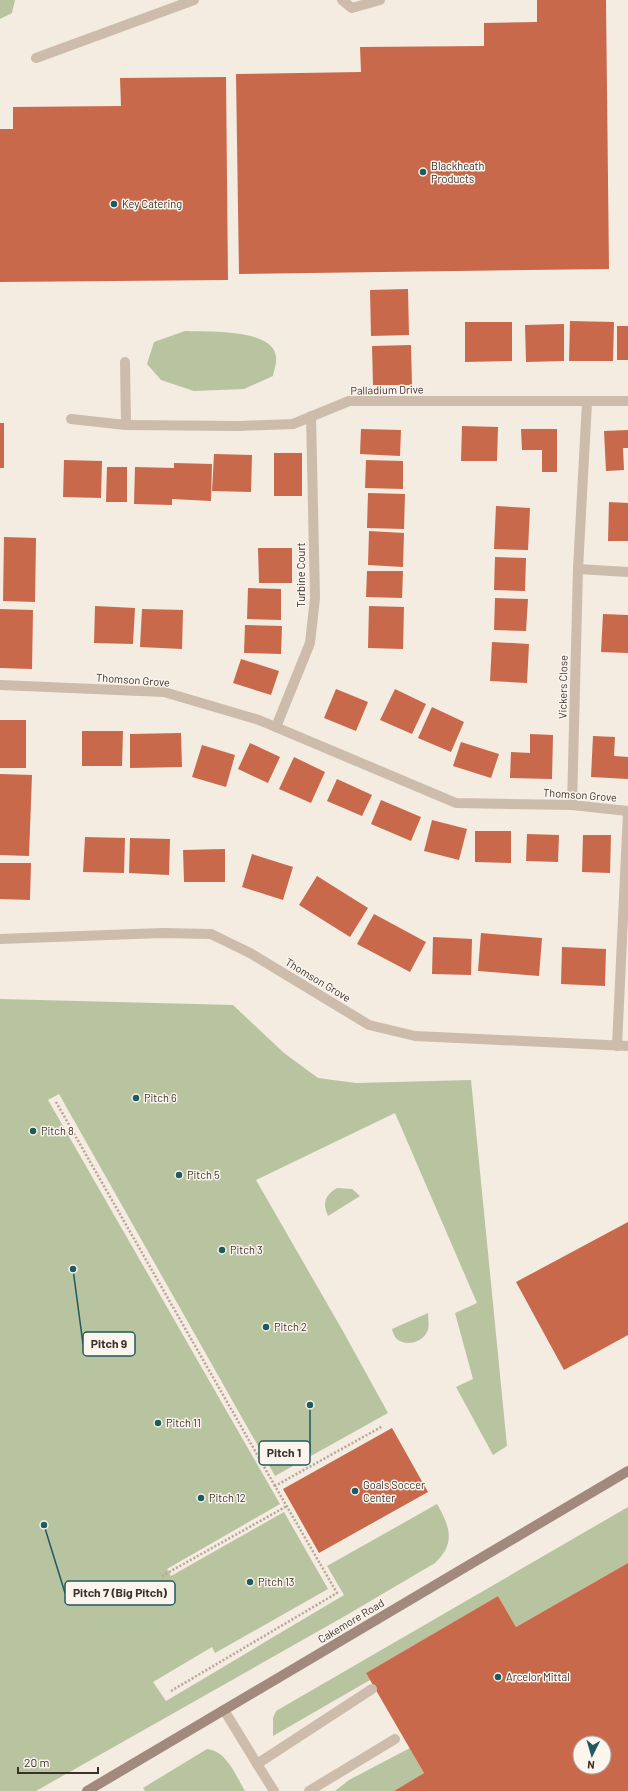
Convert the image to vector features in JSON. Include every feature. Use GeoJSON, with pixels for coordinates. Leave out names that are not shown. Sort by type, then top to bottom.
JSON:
{"type":"FeatureCollection","features":[{"type":"Feature","properties":{"kind":"main road","name":"Cakemore Road"},"geometry":{"type":"LineString","coordinates":[[90,1790],[628,1471]]}},
{"type":"Feature","properties":{"kind":"street"},"geometry":{"type":"LineString","coordinates":[[36,58],[194,0]]}},
{"type":"Feature","properties":{"kind":"street"},"geometry":{"type":"LineString","coordinates":[[342,0],[352,8],[380,0]]}},
{"type":"Feature","properties":{"kind":"street"},"geometry":{"type":"LineString","coordinates":[[125,362],[126,426]]}},
{"type":"Feature","properties":{"kind":"street","name":"Palladium Drive"},"geometry":{"type":"LineString","coordinates":[[71,419],[126,426],[239,426],[293,424],[349,401],[628,401]]}},
{"type":"Feature","properties":{"kind":"street","name":"Vickers Close"},"geometry":{"type":"LineString","coordinates":[[572,805],[578,569],[587,402]]}},
{"type":"Feature","properties":{"kind":"street","name":"Turbine Court"},"geometry":{"type":"LineString","coordinates":[[276,727],[310,643],[315,598],[311,416]]}},
{"type":"Feature","properties":{"kind":"street"},"geometry":{"type":"LineString","coordinates":[[578,569],[628,572]]}},
{"type":"Feature","properties":{"kind":"street","name":"Thomson Grove"},"geometry":{"type":"LineString","coordinates":[[0,685],[164,692],[259,720],[456,803],[572,805],[628,811]]}},
{"type":"Feature","properties":{"kind":"street"},"geometry":{"type":"LineString","coordinates":[[617,1046],[628,811]]}},
{"type":"Feature","properties":{"kind":"street","name":"Thomson Grove"},"geometry":{"type":"LineString","coordinates":[[0,938],[162,933],[211,934],[250,953],[369,1025],[415,1036],[628,1046]]}},
{"type":"Feature","properties":{"kind":"street"},"geometry":{"type":"LineString","coordinates":[[257,1764],[372,1689]]}},
{"type":"Feature","properties":{"kind":"street"},"geometry":{"type":"LineString","coordinates":[[224,1710],[274,1791]]}},
{"type":"Feature","properties":{"kind":"street"},"geometry":{"type":"LineString","coordinates":[[309,1791],[396,1739]]}},
{"type":"Feature","properties":{"kind":"path"},"geometry":{"type":"LineString","coordinates":[[56,1102],[337,1593],[171,1690]]}},
{"type":"Feature","properties":{"kind":"path"},"geometry":{"type":"LineString","coordinates":[[275,1486],[383,1426]]}},
{"type":"Feature","properties":{"kind":"path"},"geometry":{"type":"LineString","coordinates":[[162,1576],[287,1506]]}},
{"type":"Feature","properties":{"kind":"green space"},"geometry":{"type":"Polygon","coordinates":[[[0,0],[15,0],[12,13],[0,19],[0,0]]]}},
{"type":"Feature","properties":{"kind":"green space"},"geometry":{"type":"Polygon","coordinates":[[[185,331],[222,332],[252,336],[264,341],[272,348],[276,357],[273,376],[244,389],[194,391],[161,380],[147,364],[154,342],[185,331]]]}},
{"type":"Feature","properties":{"kind":"green space"},"geometry":{"type":"Polygon","coordinates":[[[0,999],[233,1005],[284,1053],[318,1078],[356,1083],[471,1080],[507,1446],[493,1455],[456,1387],[473,1379],[455,1313],[477,1303],[395,1113],[256,1180],[388,1413],[275,1476],[59,1094],[48,1100],[280,1504],[167,1569],[171,1576],[284,1512],[328,1589],[215,1653],[212,1647],[153,1682],[166,1701],[344,1595],[327,1566],[437,1504],[445,1520],[449,1535],[446,1549],[435,1563],[345,1616],[36,1791],[0,1791],[0,999]]]}},
{"type":"Feature","properties":{"kind":"green space"},"geometry":{"type":"Polygon","coordinates":[[[337,1188],[352,1189],[360,1196],[328,1216],[325,1203],[327,1197],[337,1188]]]}},
{"type":"Feature","properties":{"kind":"green space"},"geometry":{"type":"Polygon","coordinates":[[[428,1313],[428,1330],[425,1336],[421,1339],[408,1343],[399,1341],[395,1337],[392,1329],[428,1313]]]}},
{"type":"Feature","properties":{"kind":"green space"},"geometry":{"type":"Polygon","coordinates":[[[628,1507],[628,1563],[516,1627],[498,1596],[366,1673],[370,1680],[273,1736],[273,1718],[276,1711],[628,1507]]]}},
{"type":"Feature","properties":{"kind":"green space"},"geometry":{"type":"Polygon","coordinates":[[[410,1748],[424,1773],[394,1791],[335,1791],[349,1780],[410,1748]]]}},
{"type":"Feature","properties":{"kind":"green space"},"geometry":{"type":"Polygon","coordinates":[[[207,1749],[220,1754],[225,1759],[245,1791],[145,1791],[143,1788],[207,1749]]]}},
{"type":"Feature","properties":{"kind":"building","name":"Blackheath Products"},"geometry":{"type":"Polygon","coordinates":[[[537,0],[606,0],[609,269],[239,274],[236,74],[361,72],[360,47],[484,46],[484,23],[537,22],[537,0]]]}},
{"type":"Feature","properties":{"kind":"building","name":"Key Catering"},"geometry":{"type":"Polygon","coordinates":[[[226,77],[228,280],[0,282],[0,129],[13,129],[13,107],[121,106],[120,78],[226,77]]]}},
{"type":"Feature","properties":{"kind":"building"},"geometry":{"type":"Polygon","coordinates":[[[408,289],[409,335],[371,336],[370,290],[408,289]]]}},
{"type":"Feature","properties":{"kind":"building"},"geometry":{"type":"Polygon","coordinates":[[[570,321],[614,322],[613,361],[569,361],[570,321]]]}},
{"type":"Feature","properties":{"kind":"building"},"geometry":{"type":"Polygon","coordinates":[[[465,322],[512,322],[512,361],[465,362],[465,322]]]}},
{"type":"Feature","properties":{"kind":"building"},"geometry":{"type":"Polygon","coordinates":[[[564,324],[564,361],[526,362],[525,325],[564,324]]]}},
{"type":"Feature","properties":{"kind":"building"},"geometry":{"type":"Polygon","coordinates":[[[617,326],[628,326],[628,360],[617,360],[617,326]]]}},
{"type":"Feature","properties":{"kind":"building"},"geometry":{"type":"Polygon","coordinates":[[[411,345],[412,385],[373,385],[372,346],[411,345]]]}},
{"type":"Feature","properties":{"kind":"building"},"geometry":{"type":"Polygon","coordinates":[[[0,423],[4,423],[4,468],[0,468],[0,423]]]}},
{"type":"Feature","properties":{"kind":"building"},"geometry":{"type":"Polygon","coordinates":[[[462,426],[498,427],[497,461],[461,461],[462,426]]]}},
{"type":"Feature","properties":{"kind":"building"},"geometry":{"type":"Polygon","coordinates":[[[361,429],[401,430],[400,456],[360,454],[361,429]]]}},
{"type":"Feature","properties":{"kind":"building"},"geometry":{"type":"Polygon","coordinates":[[[521,429],[557,429],[557,472],[542,472],[542,450],[522,450],[521,429]]]}},
{"type":"Feature","properties":{"kind":"building"},"geometry":{"type":"Polygon","coordinates":[[[628,430],[628,448],[623,448],[624,470],[606,471],[604,431],[628,430]]]}},
{"type":"Feature","properties":{"kind":"building"},"geometry":{"type":"Polygon","coordinates":[[[274,453],[302,453],[302,496],[274,496],[274,453]]]}},
{"type":"Feature","properties":{"kind":"building"},"geometry":{"type":"Polygon","coordinates":[[[214,454],[252,455],[251,492],[212,491],[214,454]]]}},
{"type":"Feature","properties":{"kind":"building"},"geometry":{"type":"Polygon","coordinates":[[[64,460],[102,461],[101,498],[63,497],[64,460]]]}},
{"type":"Feature","properties":{"kind":"building"},"geometry":{"type":"Polygon","coordinates":[[[366,460],[403,461],[403,489],[365,488],[366,460]]]}},
{"type":"Feature","properties":{"kind":"building"},"geometry":{"type":"Polygon","coordinates":[[[174,463],[212,464],[211,501],[172,499],[172,505],[134,504],[135,467],[174,468],[174,463]]]}},
{"type":"Feature","properties":{"kind":"building"},"geometry":{"type":"Polygon","coordinates":[[[107,467],[127,467],[127,502],[106,502],[107,467]]]}},
{"type":"Feature","properties":{"kind":"building"},"geometry":{"type":"Polygon","coordinates":[[[368,493],[405,494],[404,529],[367,528],[368,493]]]}},
{"type":"Feature","properties":{"kind":"building"},"geometry":{"type":"Polygon","coordinates":[[[609,502],[628,503],[628,541],[608,541],[609,502]]]}},
{"type":"Feature","properties":{"kind":"building"},"geometry":{"type":"Polygon","coordinates":[[[496,506],[530,508],[528,550],[494,549],[496,506]]]}},
{"type":"Feature","properties":{"kind":"building"},"geometry":{"type":"Polygon","coordinates":[[[369,531],[404,533],[403,567],[368,565],[369,531]]]}},
{"type":"Feature","properties":{"kind":"building"},"geometry":{"type":"Polygon","coordinates":[[[4,537],[36,538],[35,602],[3,601],[4,537]]]}},
{"type":"Feature","properties":{"kind":"building"},"geometry":{"type":"Polygon","coordinates":[[[258,548],[292,548],[292,583],[259,583],[258,548]]]}},
{"type":"Feature","properties":{"kind":"building"},"geometry":{"type":"Polygon","coordinates":[[[495,557],[526,558],[525,591],[494,590],[495,557]]]}},
{"type":"Feature","properties":{"kind":"building"},"geometry":{"type":"Polygon","coordinates":[[[367,571],[403,571],[402,598],[366,597],[367,571]]]}},
{"type":"Feature","properties":{"kind":"building"},"geometry":{"type":"Polygon","coordinates":[[[248,588],[281,589],[281,620],[247,619],[248,588]]]}},
{"type":"Feature","properties":{"kind":"building"},"geometry":{"type":"Polygon","coordinates":[[[495,598],[528,599],[526,631],[494,630],[495,598]]]}},
{"type":"Feature","properties":{"kind":"building"},"geometry":{"type":"Polygon","coordinates":[[[95,606],[135,608],[133,644],[94,643],[95,606]]]}},
{"type":"Feature","properties":{"kind":"building"},"geometry":{"type":"Polygon","coordinates":[[[369,606],[404,607],[403,649],[368,648],[369,606]]]}},
{"type":"Feature","properties":{"kind":"building"},"geometry":{"type":"Polygon","coordinates":[[[0,609],[33,610],[32,669],[0,668],[0,609]]]}},
{"type":"Feature","properties":{"kind":"building"},"geometry":{"type":"Polygon","coordinates":[[[142,609],[183,610],[182,649],[140,647],[142,609]]]}},
{"type":"Feature","properties":{"kind":"building"},"geometry":{"type":"Polygon","coordinates":[[[603,614],[628,615],[628,653],[601,652],[603,614]]]}},
{"type":"Feature","properties":{"kind":"building"},"geometry":{"type":"Polygon","coordinates":[[[245,625],[282,626],[281,654],[244,653],[245,625]]]}},
{"type":"Feature","properties":{"kind":"building"},"geometry":{"type":"Polygon","coordinates":[[[492,642],[529,644],[527,683],[490,681],[492,642]]]}},
{"type":"Feature","properties":{"kind":"building"},"geometry":{"type":"Polygon","coordinates":[[[241,659],[279,671],[271,695],[233,683],[241,659]]]}},
{"type":"Feature","properties":{"kind":"building"},"geometry":{"type":"Polygon","coordinates":[[[336,689],[368,702],[356,731],[324,718],[336,689]]]}},
{"type":"Feature","properties":{"kind":"building"},"geometry":{"type":"Polygon","coordinates":[[[395,689],[426,704],[412,734],[380,720],[395,689]]]}},
{"type":"Feature","properties":{"kind":"building"},"geometry":{"type":"Polygon","coordinates":[[[432,707],[464,722],[451,752],[418,738],[432,707]]]}},
{"type":"Feature","properties":{"kind":"building"},"geometry":{"type":"Polygon","coordinates":[[[0,720],[26,720],[26,768],[0,768],[0,720]]]}},
{"type":"Feature","properties":{"kind":"building"},"geometry":{"type":"Polygon","coordinates":[[[82,731],[123,731],[122,766],[82,766],[82,731]]]}},
{"type":"Feature","properties":{"kind":"building"},"geometry":{"type":"Polygon","coordinates":[[[181,733],[182,767],[130,768],[130,734],[181,733]]]}},
{"type":"Feature","properties":{"kind":"building"},"geometry":{"type":"Polygon","coordinates":[[[530,734],[553,735],[552,779],[510,778],[511,752],[530,753],[530,734]]]}},
{"type":"Feature","properties":{"kind":"building"},"geometry":{"type":"Polygon","coordinates":[[[593,736],[615,737],[614,756],[628,757],[628,779],[591,777],[593,736]]]}},
{"type":"Feature","properties":{"kind":"building"},"geometry":{"type":"Polygon","coordinates":[[[461,742],[499,754],[491,778],[453,766],[461,742]]]}},
{"type":"Feature","properties":{"kind":"building"},"geometry":{"type":"Polygon","coordinates":[[[250,743],[280,757],[268,783],[238,769],[250,743]]]}},
{"type":"Feature","properties":{"kind":"building"},"geometry":{"type":"Polygon","coordinates":[[[202,745],[235,755],[226,787],[192,777],[202,745]]]}},
{"type":"Feature","properties":{"kind":"building"},"geometry":{"type":"Polygon","coordinates":[[[294,757],[325,772],[311,803],[279,789],[294,757]]]}},
{"type":"Feature","properties":{"kind":"building"},"geometry":{"type":"Polygon","coordinates":[[[0,774],[32,775],[29,856],[0,855],[0,774]]]}},
{"type":"Feature","properties":{"kind":"building"},"geometry":{"type":"Polygon","coordinates":[[[337,779],[372,795],[362,816],[327,801],[337,779]]]}},
{"type":"Feature","properties":{"kind":"building"},"geometry":{"type":"Polygon","coordinates":[[[381,800],[421,817],[411,841],[371,824],[381,800]]]}},
{"type":"Feature","properties":{"kind":"building"},"geometry":{"type":"Polygon","coordinates":[[[432,820],[467,829],[459,860],[424,851],[432,820]]]}},
{"type":"Feature","properties":{"kind":"building"},"geometry":{"type":"Polygon","coordinates":[[[475,831],[511,831],[511,863],[475,862],[475,831]]]}},
{"type":"Feature","properties":{"kind":"building"},"geometry":{"type":"Polygon","coordinates":[[[527,834],[559,835],[558,862],[526,861],[527,834]]]}},
{"type":"Feature","properties":{"kind":"building"},"geometry":{"type":"Polygon","coordinates":[[[583,835],[611,835],[610,873],[582,872],[583,835]]]}},
{"type":"Feature","properties":{"kind":"building"},"geometry":{"type":"Polygon","coordinates":[[[85,837],[125,838],[124,873],[83,872],[85,837]]]}},
{"type":"Feature","properties":{"kind":"building"},"geometry":{"type":"Polygon","coordinates":[[[130,838],[170,839],[169,875],[129,873],[130,838]]]}},
{"type":"Feature","properties":{"kind":"building"},"geometry":{"type":"Polygon","coordinates":[[[225,849],[225,882],[184,882],[183,850],[225,849]]]}},
{"type":"Feature","properties":{"kind":"building"},"geometry":{"type":"Polygon","coordinates":[[[252,854],[293,867],[283,900],[242,887],[252,854]]]}},
{"type":"Feature","properties":{"kind":"building"},"geometry":{"type":"Polygon","coordinates":[[[0,863],[31,863],[30,900],[0,899],[0,863]]]}},
{"type":"Feature","properties":{"kind":"building"},"geometry":{"type":"Polygon","coordinates":[[[317,876],[368,908],[350,937],[299,905],[317,876]]]}},
{"type":"Feature","properties":{"kind":"building"},"geometry":{"type":"Polygon","coordinates":[[[374,914],[426,942],[410,972],[357,944],[374,914]]]}},
{"type":"Feature","properties":{"kind":"building"},"geometry":{"type":"Polygon","coordinates":[[[481,933],[542,938],[539,976],[478,971],[481,933]]]}},
{"type":"Feature","properties":{"kind":"building"},"geometry":{"type":"Polygon","coordinates":[[[433,937],[472,939],[471,975],[432,974],[433,937]]]}},
{"type":"Feature","properties":{"kind":"building"},"geometry":{"type":"Polygon","coordinates":[[[562,947],[606,949],[605,986],[561,984],[562,947]]]}},
{"type":"Feature","properties":{"kind":"building"},"geometry":{"type":"Polygon","coordinates":[[[628,1222],[628,1335],[564,1370],[516,1282],[628,1222]]]}},
{"type":"Feature","properties":{"kind":"building","name":"Goals Soccer Center"},"geometry":{"type":"Polygon","coordinates":[[[392,1428],[428,1492],[319,1553],[283,1489],[392,1428]]]}},
{"type":"Feature","properties":{"kind":"building","name":"Arcelor Mittal"},"geometry":{"type":"Polygon","coordinates":[[[628,1563],[628,1791],[394,1791],[424,1773],[366,1673],[498,1596],[516,1627],[628,1563]]]}},
{"type":"Feature","properties":{"kind":"place","name":"Blackheath Products"},"geometry":{"type":"Point","coordinates":[423,172]}},
{"type":"Feature","properties":{"kind":"place","name":"Key Catering"},"geometry":{"type":"Point","coordinates":[114,204]}},
{"type":"Feature","properties":{"kind":"place","name":"Pitch 6"},"geometry":{"type":"Point","coordinates":[136,1098]}},
{"type":"Feature","properties":{"kind":"place","name":"Pitch 8"},"geometry":{"type":"Point","coordinates":[33,1131]}},
{"type":"Feature","properties":{"kind":"place","name":"Pitch 5"},"geometry":{"type":"Point","coordinates":[179,1175]}},
{"type":"Feature","properties":{"kind":"place","name":"Pitch 3"},"geometry":{"type":"Point","coordinates":[222,1250]}},
{"type":"Feature","properties":{"kind":"place","name":"Pitch 9"},"geometry":{"type":"Point","coordinates":[73,1269]}},
{"type":"Feature","properties":{"kind":"place","name":"Pitch 2"},"geometry":{"type":"Point","coordinates":[266,1327]}},
{"type":"Feature","properties":{"kind":"place","name":"Pitch 1"},"geometry":{"type":"Point","coordinates":[310,1405]}},
{"type":"Feature","properties":{"kind":"place","name":"Pitch 11"},"geometry":{"type":"Point","coordinates":[158,1423]}},
{"type":"Feature","properties":{"kind":"place","name":"Goals Soccer Center"},"geometry":{"type":"Point","coordinates":[355,1491]}},
{"type":"Feature","properties":{"kind":"place","name":"Pitch 12"},"geometry":{"type":"Point","coordinates":[201,1498]}},
{"type":"Feature","properties":{"kind":"place","name":"Pitch 7 (Big Pitch)"},"geometry":{"type":"Point","coordinates":[44,1525]}},
{"type":"Feature","properties":{"kind":"place","name":"Pitch 13"},"geometry":{"type":"Point","coordinates":[250,1582]}},
{"type":"Feature","properties":{"kind":"place","name":"Arcelor Mittal"},"geometry":{"type":"Point","coordinates":[498,1677]}}]}
